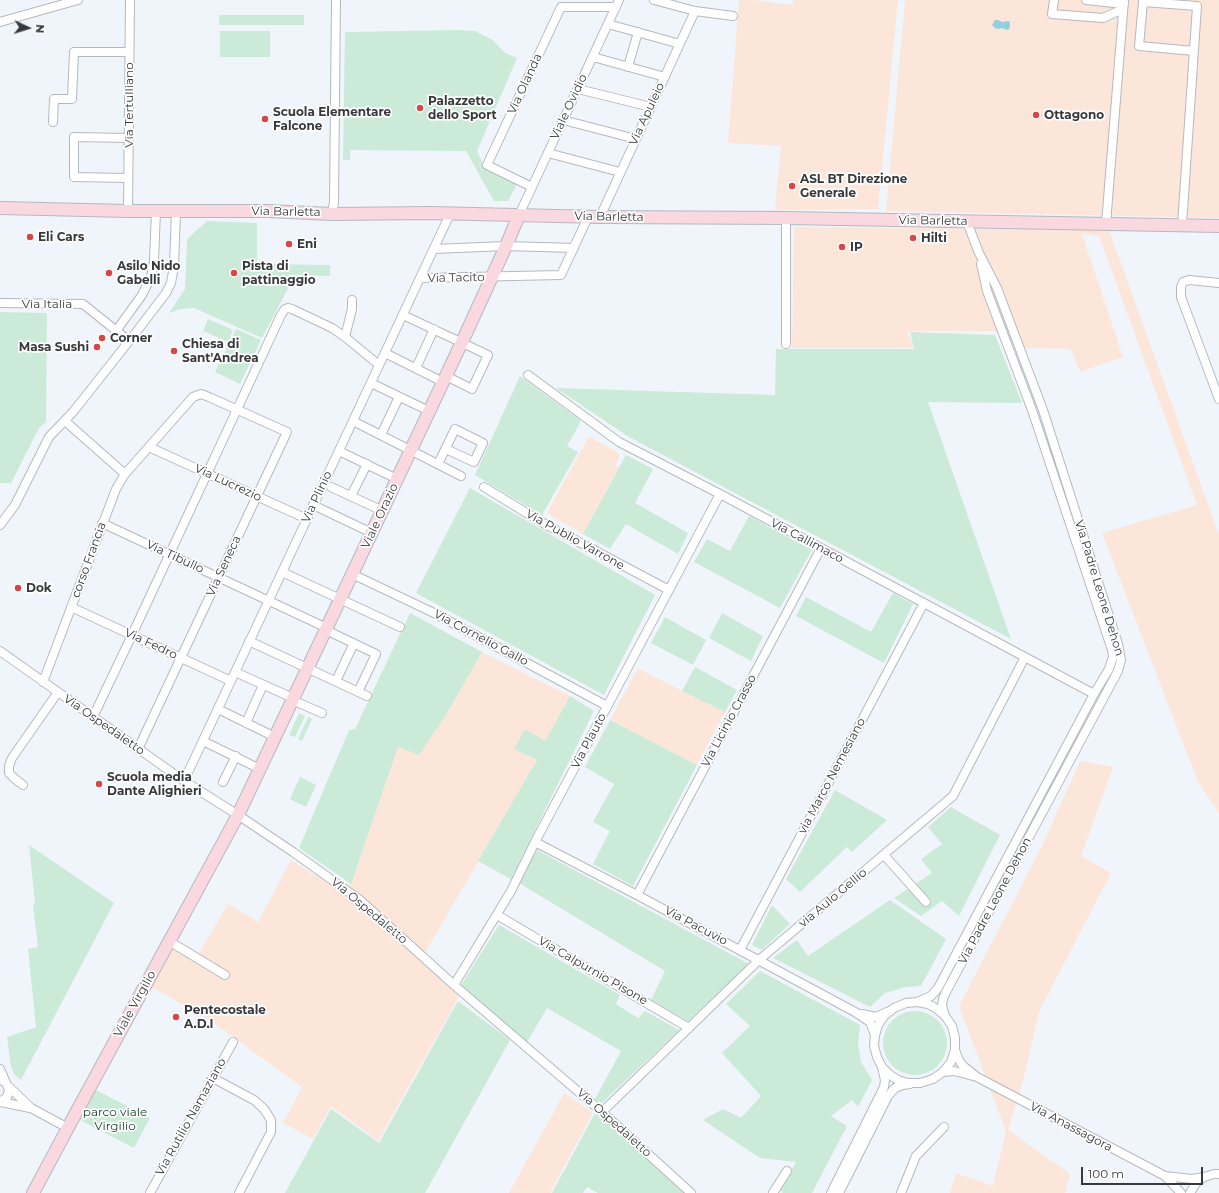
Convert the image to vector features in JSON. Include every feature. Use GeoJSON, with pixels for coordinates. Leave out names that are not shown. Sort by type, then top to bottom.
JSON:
{"type":"FeatureCollection","features":[{"type":"Feature","properties":{"kind":"main road","name":"Via Barletta"},"geometry":{"type":"LineString","coordinates":[[0,208],[128,211],[267,211],[332,214],[786,218],[1219,226]]}},
{"type":"Feature","properties":{"kind":"main road","name":"Viale Orazio"},"geometry":{"type":"LineString","coordinates":[[238,815],[493,277],[519,215]]}},
{"type":"Feature","properties":{"kind":"main road","name":"Viale Virgilio"},"geometry":{"type":"LineString","coordinates":[[34,1193],[238,815]]}},
{"type":"Feature","properties":{"kind":"street"},"geometry":{"type":"LineString","coordinates":[[0,22],[78,0]]}},
{"type":"Feature","properties":{"kind":"street","name":"Via Tertulliano"},"geometry":{"type":"LineString","coordinates":[[128,211],[130,0]]}},
{"type":"Feature","properties":{"kind":"street"},"geometry":{"type":"LineString","coordinates":[[332,214],[334,202],[336,0]]}},
{"type":"Feature","properties":{"kind":"street"},"geometry":{"type":"LineString","coordinates":[[654,0],[695,11],[733,16]]}},
{"type":"Feature","properties":{"kind":"street"},"geometry":{"type":"LineString","coordinates":[[1054,0],[1052,14],[1103,18],[1124,5]]}},
{"type":"Feature","properties":{"kind":"street"},"geometry":{"type":"LineString","coordinates":[[1086,0],[1124,5]]}},
{"type":"Feature","properties":{"kind":"street"},"geometry":{"type":"LineString","coordinates":[[1182,225],[1194,51],[1197,6],[1143,2],[1139,46],[1194,51]]}},
{"type":"Feature","properties":{"kind":"street","name":"Viale Ovidio"},"geometry":{"type":"LineString","coordinates":[[519,215],[618,4]]}},
{"type":"Feature","properties":{"kind":"street","name":"Via Olanda"},"geometry":{"type":"LineString","coordinates":[[532,187],[488,165],[561,7],[618,4]]}},
{"type":"Feature","properties":{"kind":"street"},"geometry":{"type":"LineString","coordinates":[[1106,224],[1124,5]]}},
{"type":"Feature","properties":{"kind":"street","name":"Via Apuleio"},"geometry":{"type":"LineString","coordinates":[[574,248],[620,172],[695,11]]}},
{"type":"Feature","properties":{"kind":"street"},"geometry":{"type":"LineString","coordinates":[[608,24],[680,44]]}},
{"type":"Feature","properties":{"kind":"street"},"geometry":{"type":"LineString","coordinates":[[628,67],[638,32]]}},
{"type":"Feature","properties":{"kind":"street"},"geometry":{"type":"LineString","coordinates":[[53,122],[54,99],[72,99],[74,52],[129,52]]}},
{"type":"Feature","properties":{"kind":"street"},"geometry":{"type":"LineString","coordinates":[[593,57],[665,77]]}},
{"type":"Feature","properties":{"kind":"street"},"geometry":{"type":"LineString","coordinates":[[578,89],[651,107]]}},
{"type":"Feature","properties":{"kind":"street"},"geometry":{"type":"LineString","coordinates":[[563,120],[636,139]]}},
{"type":"Feature","properties":{"kind":"street"},"geometry":{"type":"LineString","coordinates":[[128,178],[74,177],[74,137],[129,138]]}},
{"type":"Feature","properties":{"kind":"street"},"geometry":{"type":"LineString","coordinates":[[548,153],[620,172]]}},
{"type":"Feature","properties":{"kind":"street"},"geometry":{"type":"LineString","coordinates":[[0,525],[15,505],[49,437],[65,421],[166,293],[171,283],[174,266],[176,210]]}},
{"type":"Feature","properties":{"kind":"street"},"geometry":{"type":"LineString","coordinates":[[116,331],[142,295],[151,277],[154,261],[156,211]]}},
{"type":"Feature","properties":{"kind":"street","name":"Via Plinio"},"geometry":{"type":"LineString","coordinates":[[184,781],[450,214]]}},
{"type":"Feature","properties":{"kind":"street"},"geometry":{"type":"LineString","coordinates":[[786,218],[786,344]]}},
{"type":"Feature","properties":{"kind":"street","name":"Via Padre Leone Dehon"},"geometry":{"type":"LineString","coordinates":[[917,1002],[931,996],[938,988],[1112,662],[1113,657],[1112,650],[1032,410],[987,291],[978,253],[967,222]]}},
{"type":"Feature","properties":{"kind":"street"},"geometry":{"type":"LineString","coordinates":[[434,249],[506,246],[574,248]]}},
{"type":"Feature","properties":{"kind":"street","name":"Via Tacito"},"geometry":{"type":"LineString","coordinates":[[420,278],[561,275],[574,248]]}},
{"type":"Feature","properties":{"kind":"street","name":"Via Padre Leone Dehon"},"geometry":{"type":"LineString","coordinates":[[945,1016],[942,1006],[946,992],[1118,671],[1121,660],[1118,644],[1043,410],[997,288],[978,253]]}},
{"type":"Feature","properties":{"kind":"street"},"geometry":{"type":"LineString","coordinates":[[1219,283],[1188,280],[1183,282],[1181,287],[1181,297],[1219,399]]}},
{"type":"Feature","properties":{"kind":"street"},"geometry":{"type":"LineString","coordinates":[[345,337],[352,309],[352,300]]}},
{"type":"Feature","properties":{"kind":"street","name":"Via Italia"},"geometry":{"type":"LineString","coordinates":[[0,303],[83,304],[129,341]]}},
{"type":"Feature","properties":{"kind":"street"},"geometry":{"type":"LineString","coordinates":[[93,717],[285,309],[292,309],[332,328],[379,365]]}},
{"type":"Feature","properties":{"kind":"street"},"geometry":{"type":"LineString","coordinates":[[385,353],[416,368],[472,389],[488,355],[403,315]]}},
{"type":"Feature","properties":{"kind":"street"},"geometry":{"type":"LineString","coordinates":[[416,368],[434,329]]}},
{"type":"Feature","properties":{"kind":"street","name":"Via Callimaco"},"geometry":{"type":"LineString","coordinates":[[528,375],[619,442],[720,494],[1094,694]]}},
{"type":"Feature","properties":{"kind":"street"},"geometry":{"type":"LineString","coordinates":[[371,383],[429,411]]}},
{"type":"Feature","properties":{"kind":"street","name":"corso Francia"},"geometry":{"type":"LineString","coordinates":[[43,682],[102,523],[116,489],[125,474],[193,397],[201,394],[210,396],[237,410]]}},
{"type":"Feature","properties":{"kind":"street"},"geometry":{"type":"LineString","coordinates":[[380,436],[399,397]]}},
{"type":"Feature","properties":{"kind":"street","name":"Via Seneca"},"geometry":{"type":"LineString","coordinates":[[138,749],[288,432],[237,410]]}},
{"type":"Feature","properties":{"kind":"street"},"geometry":{"type":"LineString","coordinates":[[65,421],[125,474]]}},
{"type":"Feature","properties":{"kind":"street"},"geometry":{"type":"LineString","coordinates":[[353,421],[461,476]]}},
{"type":"Feature","properties":{"kind":"street"},"geometry":{"type":"LineString","coordinates":[[438,464],[455,430],[483,443],[474,462],[446,449]]}},
{"type":"Feature","properties":{"kind":"street","name":"Via Lucrezio"},"geometry":{"type":"LineString","coordinates":[[149,446],[307,519]]}},
{"type":"Feature","properties":{"kind":"street"},"geometry":{"type":"LineString","coordinates":[[339,451],[398,479]]}},
{"type":"Feature","properties":{"kind":"street"},"geometry":{"type":"LineString","coordinates":[[352,496],[367,464]]}},
{"type":"Feature","properties":{"kind":"street"},"geometry":{"type":"LineString","coordinates":[[331,487],[383,511]]}},
{"type":"Feature","properties":{"kind":"street","name":"Via Publio Varrone"},"geometry":{"type":"LineString","coordinates":[[484,487],[543,523],[669,590]]}},
{"type":"Feature","properties":{"kind":"street","name":"Via Plauto"},"geometry":{"type":"LineString","coordinates":[[454,985],[511,891],[535,842],[720,494]]}},
{"type":"Feature","properties":{"kind":"street"},"geometry":{"type":"LineString","coordinates":[[313,505],[372,532]]}},
{"type":"Feature","properties":{"kind":"street","name":"Via Tibullo"},"geometry":{"type":"LineString","coordinates":[[102,523],[269,600],[376,654],[358,692]]}},
{"type":"Feature","properties":{"kind":"street","name":"Via Licinio Crasso"},"geometry":{"type":"LineString","coordinates":[[637,895],[821,548]]}},
{"type":"Feature","properties":{"kind":"street"},"geometry":{"type":"LineString","coordinates":[[282,572],[400,627]]}},
{"type":"Feature","properties":{"kind":"street","name":"Via Cornelio Gallo"},"geometry":{"type":"LineString","coordinates":[[352,574],[434,613],[607,706]]}},
{"type":"Feature","properties":{"kind":"street","name":"via Marco Nemesiano"},"geometry":{"type":"LineString","coordinates":[[740,950],[924,603]]}},
{"type":"Feature","properties":{"kind":"street","name":"Via Fedro"},"geometry":{"type":"LineString","coordinates":[[71,607],[231,681]]}},
{"type":"Feature","properties":{"kind":"street"},"geometry":{"type":"LineString","coordinates":[[249,641],[367,696]]}},
{"type":"Feature","properties":{"kind":"street"},"geometry":{"type":"LineString","coordinates":[[336,681],[354,643]]}},
{"type":"Feature","properties":{"kind":"street","name":"Via Ospedaletto"},"geometry":{"type":"LineString","coordinates":[[0,651],[184,781],[293,852],[360,900],[454,985],[602,1112],[691,1193]]}},
{"type":"Feature","properties":{"kind":"street","name":"via Aulo Gellio"},"geometry":{"type":"LineString","coordinates":[[602,1112],[759,960],[953,796],[1025,657]]}},
{"type":"Feature","properties":{"kind":"street"},"geometry":{"type":"LineString","coordinates":[[235,672],[322,713]]}},
{"type":"Feature","properties":{"kind":"street"},"geometry":{"type":"LineString","coordinates":[[246,723],[263,685]]}},
{"type":"Feature","properties":{"kind":"street"},"geometry":{"type":"LineString","coordinates":[[23,785],[9,773],[12,758],[58,692]]}},
{"type":"Feature","properties":{"kind":"street"},"geometry":{"type":"LineString","coordinates":[[218,709],[275,737]]}},
{"type":"Feature","properties":{"kind":"street"},"geometry":{"type":"LineString","coordinates":[[203,741],[260,769]]}},
{"type":"Feature","properties":{"kind":"street"},"geometry":{"type":"LineString","coordinates":[[223,782],[236,756]]}},
{"type":"Feature","properties":{"kind":"street","name":"Via Pacuvio"},"geometry":{"type":"LineString","coordinates":[[535,842],[856,1012],[870,1022],[875,1035]]}},
{"type":"Feature","properties":{"kind":"street"},"geometry":{"type":"LineString","coordinates":[[884,855],[926,902]]}},
{"type":"Feature","properties":{"kind":"street","name":"Via Calpurnio Pisone"},"geometry":{"type":"LineString","coordinates":[[497,915],[689,1028]]}},
{"type":"Feature","properties":{"kind":"street"},"geometry":{"type":"LineString","coordinates":[[169,941],[225,975]]}},
{"type":"Feature","properties":{"kind":"street"},"geometry":{"type":"LineString","coordinates":[[831,1193],[884,1087],[885,1080],[882,1067],[874,1046],[878,1025],[885,1015],[894,1008],[906,1003],[917,1002],[928,1004],[945,1016],[952,1026],[955,1038],[955,1050],[951,1062],[943,1072],[933,1079],[920,1083],[903,1085],[892,1090],[839,1193]]}},
{"type":"Feature","properties":{"kind":"street","name":"Via Pacuvio"},"geometry":{"type":"LineString","coordinates":[[856,1012],[876,1017],[894,1008]]}},
{"type":"Feature","properties":{"kind":"street","name":"Via Rutilio Namaziano"},"geometry":{"type":"LineString","coordinates":[[150,1193],[233,1042]]}},
{"type":"Feature","properties":{"kind":"street","name":"Via Anassagora"},"geometry":{"type":"LineString","coordinates":[[955,1050],[962,1065],[977,1077]]}},
{"type":"Feature","properties":{"kind":"street"},"geometry":{"type":"LineString","coordinates":[[882,1067],[898,1080],[908,1083],[920,1083]]}},
{"type":"Feature","properties":{"kind":"street"},"geometry":{"type":"LineString","coordinates":[[0,1069],[8,1094],[7,1097],[0,1102]]}},
{"type":"Feature","properties":{"kind":"street","name":"Via Anassagora"},"geometry":{"type":"LineString","coordinates":[[943,1072],[954,1070],[977,1077],[1166,1176],[1187,1179],[1204,1177],[1217,1173]]}},
{"type":"Feature","properties":{"kind":"street"},"geometry":{"type":"LineString","coordinates":[[213,1078],[254,1100],[264,1109],[270,1120],[271,1132],[239,1193]]}},
{"type":"Feature","properties":{"kind":"street"},"geometry":{"type":"LineString","coordinates":[[5,1083],[31,1108],[68,1128]]}},
{"type":"Feature","properties":{"kind":"street"},"geometry":{"type":"LineString","coordinates":[[0,1102],[31,1108]]}},
{"type":"Feature","properties":{"kind":"street"},"geometry":{"type":"LineString","coordinates":[[901,1193],[916,1156],[944,1127]]}},
{"type":"Feature","properties":{"kind":"street"},"geometry":{"type":"LineString","coordinates":[[773,1193],[787,1171]]}},
{"type":"Feature","properties":{"kind":"street","name":"Via Anassagora"},"geometry":{"type":"LineString","coordinates":[[1166,1176],[1181,1193]]}},
{"type":"Feature","properties":{"kind":"street"},"geometry":{"type":"LineString","coordinates":[[1190,1193],[1196,1183],[1204,1177]]}},
{"type":"Feature","properties":{"kind":"shaded area"},"geometry":{"type":"Polygon","coordinates":[[[739,0],[793,5],[793,0],[898,0],[878,209],[775,210],[781,146],[728,143],[739,0]]]}},
{"type":"Feature","properties":{"kind":"shaded area"},"geometry":{"type":"Polygon","coordinates":[[[905,0],[1219,0],[1219,218],[886,211],[905,0]]]}},
{"type":"Feature","properties":{"kind":"shaded area"},"geometry":{"type":"Polygon","coordinates":[[[794,227],[1109,230],[1219,535],[1219,813],[1198,782],[1102,533],[1197,505],[1099,236],[1082,234],[1123,357],[1080,372],[1071,349],[1024,348],[994,331],[908,331],[913,348],[792,348],[794,227]]]}},
{"type":"Feature","properties":{"kind":"shaded area"},"geometry":{"type":"Polygon","coordinates":[[[589,436],[620,454],[616,465],[619,467],[583,534],[547,513],[589,436]]]}},
{"type":"Feature","properties":{"kind":"shaded area"},"geometry":{"type":"Polygon","coordinates":[[[482,652],[570,696],[545,741],[525,730],[514,749],[537,760],[425,953],[461,985],[459,996],[378,1141],[331,1106],[313,1139],[283,1123],[302,1087],[207,1018],[151,987],[174,947],[195,960],[228,904],[258,922],[291,860],[343,893],[351,884],[398,746],[419,755],[446,715],[482,652]]]}},
{"type":"Feature","properties":{"kind":"shaded area"},"geometry":{"type":"Polygon","coordinates":[[[638,668],[725,712],[697,765],[610,720],[638,668]]]}},
{"type":"Feature","properties":{"kind":"shaded area"},"geometry":{"type":"Polygon","coordinates":[[[1080,761],[1113,767],[1081,856],[1111,873],[1039,1012],[1023,1081],[1008,1130],[1070,1174],[1065,1193],[950,1193],[956,1173],[993,1186],[1006,1131],[959,1006],[1041,848],[1080,761]]]}},
{"type":"Feature","properties":{"kind":"shaded area"},"geometry":{"type":"Polygon","coordinates":[[[564,1093],[593,1113],[550,1193],[509,1193],[564,1093]]]}},
{"type":"Feature","properties":{"kind":"green space"},"geometry":{"type":"Polygon","coordinates":[[[219,15],[304,15],[304,25],[219,25],[219,15]]]}},
{"type":"Feature","properties":{"kind":"green space"},"geometry":{"type":"Polygon","coordinates":[[[220,31],[270,31],[270,57],[220,57],[220,31]]]}},
{"type":"Feature","properties":{"kind":"green space","name":"Palazzetto dello Sport"},"geometry":{"type":"Polygon","coordinates":[[[475,31],[493,40],[505,53],[517,58],[477,151],[486,170],[517,184],[508,201],[494,201],[466,151],[350,150],[350,160],[343,160],[345,32],[475,31]]]}},
{"type":"Feature","properties":{"kind":"green space"},"geometry":{"type":"Polygon","coordinates":[[[207,221],[257,223],[257,264],[330,265],[330,276],[295,275],[262,338],[194,308],[181,309],[169,313],[185,289],[187,239],[207,221]]]}},
{"type":"Feature","properties":{"kind":"green space"},"geometry":{"type":"Polygon","coordinates":[[[0,312],[47,313],[46,422],[39,428],[11,483],[0,483],[0,312]]]}},
{"type":"Feature","properties":{"kind":"green space"},"geometry":{"type":"Polygon","coordinates":[[[208,319],[233,330],[228,342],[203,331],[208,319]]]}},
{"type":"Feature","properties":{"kind":"green space"},"geometry":{"type":"Polygon","coordinates":[[[236,329],[261,340],[240,384],[215,372],[236,329]]]}},
{"type":"Feature","properties":{"kind":"green space"},"geometry":{"type":"Polygon","coordinates":[[[910,332],[995,335],[1022,403],[928,402],[1011,639],[629,437],[556,388],[775,395],[776,349],[914,349],[910,332]]]}},
{"type":"Feature","properties":{"kind":"green space"},"geometry":{"type":"Polygon","coordinates":[[[520,376],[581,421],[567,446],[578,452],[542,515],[475,475],[520,376]]]}},
{"type":"Feature","properties":{"kind":"green space"},"geometry":{"type":"Polygon","coordinates":[[[626,455],[653,469],[635,503],[688,533],[678,554],[626,524],[610,549],[583,534],[626,455]]]}},
{"type":"Feature","properties":{"kind":"green space"},"geometry":{"type":"Polygon","coordinates":[[[470,488],[655,595],[604,695],[416,593],[470,488]]]}},
{"type":"Feature","properties":{"kind":"green space"},"geometry":{"type":"Polygon","coordinates":[[[749,516],[812,550],[780,608],[694,562],[707,539],[730,551],[749,516]]]}},
{"type":"Feature","properties":{"kind":"green space"},"geometry":{"type":"Polygon","coordinates":[[[893,593],[913,604],[884,663],[796,616],[806,597],[871,632],[893,593]]]}},
{"type":"Feature","properties":{"kind":"green space"},"geometry":{"type":"Polygon","coordinates":[[[410,613],[482,652],[446,715],[419,755],[398,747],[351,884],[299,848],[349,730],[355,729],[410,613]]]}},
{"type":"Feature","properties":{"kind":"green space"},"geometry":{"type":"Polygon","coordinates":[[[722,613],[763,636],[751,661],[709,638],[722,613]]]}},
{"type":"Feature","properties":{"kind":"green space"},"geometry":{"type":"Polygon","coordinates":[[[665,617],[706,640],[693,665],[651,643],[665,617]]]}},
{"type":"Feature","properties":{"kind":"green space"},"geometry":{"type":"Polygon","coordinates":[[[695,667],[737,690],[725,712],[682,691],[695,667]]]}},
{"type":"Feature","properties":{"kind":"green space"},"geometry":{"type":"Polygon","coordinates":[[[570,696],[594,711],[511,879],[478,861],[537,760],[514,749],[525,729],[545,741],[570,696]]]}},
{"type":"Feature","properties":{"kind":"green space"},"geometry":{"type":"Polygon","coordinates":[[[299,713],[305,716],[295,737],[289,735],[299,713]]]}},
{"type":"Feature","properties":{"kind":"green space"},"geometry":{"type":"Polygon","coordinates":[[[308,717],[312,719],[302,741],[298,739],[308,717]]]}},
{"type":"Feature","properties":{"kind":"green space"},"geometry":{"type":"Polygon","coordinates":[[[610,720],[697,765],[633,886],[593,864],[610,831],[593,822],[614,784],[585,767],[610,720]]]}},
{"type":"Feature","properties":{"kind":"green space"},"geometry":{"type":"Polygon","coordinates":[[[300,777],[316,785],[306,807],[290,799],[300,777]]]}},
{"type":"Feature","properties":{"kind":"green space"},"geometry":{"type":"Polygon","coordinates":[[[835,790],[887,820],[852,852],[847,847],[800,892],[786,879],[835,790]]]}},
{"type":"Feature","properties":{"kind":"green space"},"geometry":{"type":"Polygon","coordinates":[[[951,807],[1000,835],[959,916],[942,901],[921,916],[894,898],[932,873],[921,859],[942,844],[928,827],[951,807]]]}},
{"type":"Feature","properties":{"kind":"green space"},"geometry":{"type":"Polygon","coordinates":[[[29,845],[114,903],[21,1080],[14,1074],[11,1067],[7,1037],[36,1027],[28,949],[38,947],[33,905],[35,902],[29,845]]]}},
{"type":"Feature","properties":{"kind":"green space"},"geometry":{"type":"Polygon","coordinates":[[[537,850],[749,964],[688,1021],[651,1000],[665,971],[519,883],[537,850]]]}},
{"type":"Feature","properties":{"kind":"green space"},"geometry":{"type":"Polygon","coordinates":[[[890,900],[946,939],[921,986],[906,987],[885,993],[870,1007],[773,958],[797,940],[808,956],[890,900]]]}},
{"type":"Feature","properties":{"kind":"green space"},"geometry":{"type":"Polygon","coordinates":[[[772,905],[790,924],[762,950],[752,945],[772,905]]]}},
{"type":"Feature","properties":{"kind":"green space"},"geometry":{"type":"Polygon","coordinates":[[[499,925],[620,995],[616,1004],[638,1018],[645,1011],[679,1030],[602,1103],[595,1099],[621,1051],[547,1008],[527,1042],[461,985],[499,925]]]}},
{"type":"Feature","properties":{"kind":"green space"},"geometry":{"type":"Polygon","coordinates":[[[760,971],[860,1025],[858,1043],[861,1062],[872,1080],[858,1107],[852,1100],[831,1116],[847,1126],[812,1193],[783,1193],[780,1190],[796,1162],[760,1158],[703,1120],[723,1109],[741,1118],[761,1096],[722,1053],[750,1026],[726,1004],[760,971]]]}},
{"type":"Feature","properties":{"kind":"green space"},"geometry":{"type":"Polygon","coordinates":[[[458,1001],[510,1040],[425,1193],[285,1193],[331,1109],[379,1143],[458,1001]]]}},
{"type":"Feature","properties":{"kind":"green space"},"geometry":{"type":"Polygon","coordinates":[[[909,1011],[921,1011],[938,1020],[945,1031],[947,1043],[945,1055],[938,1066],[921,1075],[909,1075],[897,1070],[888,1061],[883,1049],[883,1037],[888,1025],[897,1016],[909,1011]]]}},
{"type":"Feature","properties":{"kind":"green space","name":"parco viale Virgilio"},"geometry":{"type":"Polygon","coordinates":[[[96,1090],[150,1118],[134,1148],[80,1120],[96,1090]]]}},
{"type":"Feature","properties":{"kind":"green space"},"geometry":{"type":"Polygon","coordinates":[[[595,1113],[685,1193],[598,1193],[587,1187],[583,1193],[552,1193],[595,1113]]]}},
{"type":"Feature","properties":{"kind":"water"},"geometry":{"type":"Polygon","coordinates":[[[995,20],[1010,22],[1009,29],[995,28],[992,25],[995,20]]]}},
{"type":"Feature","properties":{"kind":"place","name":"Palazzetto dello Sport"},"geometry":{"type":"Point","coordinates":[420,108]}},
{"type":"Feature","properties":{"kind":"place","name":"Ottagono"},"geometry":{"type":"Point","coordinates":[1036,115]}},
{"type":"Feature","properties":{"kind":"place","name":"Scuola Elementare Falcone"},"geometry":{"type":"Point","coordinates":[265,119]}},
{"type":"Feature","properties":{"kind":"place","name":"ASL BT Direzione Generale"},"geometry":{"type":"Point","coordinates":[792,186]}},
{"type":"Feature","properties":{"kind":"place","name":"Eli Cars"},"geometry":{"type":"Point","coordinates":[30,237]}},
{"type":"Feature","properties":{"kind":"place","name":"Hilti"},"geometry":{"type":"Point","coordinates":[913,238]}},
{"type":"Feature","properties":{"kind":"place","name":"Eni"},"geometry":{"type":"Point","coordinates":[289,244]}},
{"type":"Feature","properties":{"kind":"place","name":"IP"},"geometry":{"type":"Point","coordinates":[842,247]}},
{"type":"Feature","properties":{"kind":"place","name":"Asilo Nido Gabelli"},"geometry":{"type":"Point","coordinates":[109,273]}},
{"type":"Feature","properties":{"kind":"place","name":"Pista di pattinaggio"},"geometry":{"type":"Point","coordinates":[234,273]}},
{"type":"Feature","properties":{"kind":"place","name":"Corner"},"geometry":{"type":"Point","coordinates":[102,338]}},
{"type":"Feature","properties":{"kind":"place","name":"Masa Sushi"},"geometry":{"type":"Point","coordinates":[97,347]}},
{"type":"Feature","properties":{"kind":"place","name":"Chiesa di Sant'Andrea"},"geometry":{"type":"Point","coordinates":[174,351]}},
{"type":"Feature","properties":{"kind":"place","name":"Dok"},"geometry":{"type":"Point","coordinates":[18,588]}},
{"type":"Feature","properties":{"kind":"place","name":"Scuola media Dante Alighieri"},"geometry":{"type":"Point","coordinates":[99,784]}},
{"type":"Feature","properties":{"kind":"place","name":"Pentecostale A.D.I"},"geometry":{"type":"Point","coordinates":[176,1017]}}]}
